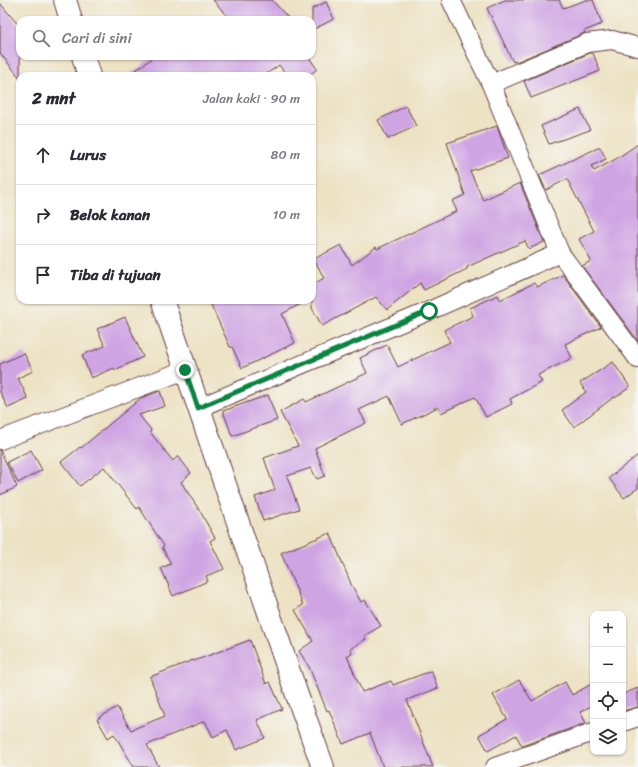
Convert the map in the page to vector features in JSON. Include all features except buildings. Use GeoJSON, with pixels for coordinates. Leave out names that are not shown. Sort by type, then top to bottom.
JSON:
{"type":"FeatureCollection","features":[{"type":"Feature","properties":{"kind":"main road"},"geometry":{"type":"LineString","coordinates":[[65,0],[70,16]]}},
{"type":"Feature","properties":{"kind":"main road"},"geometry":{"type":"LineString","coordinates":[[84,60],[88,72]]}},
{"type":"Feature","properties":{"kind":"main road"},"geometry":{"type":"LineString","coordinates":[[163,304],[323,767]]}},
{"type":"Feature","properties":{"kind":"street"},"geometry":{"type":"LineString","coordinates":[[451,0],[491,84],[560,253],[638,359]]}},
{"type":"Feature","properties":{"kind":"street"},"geometry":{"type":"LineString","coordinates":[[491,84],[587,43],[612,40],[638,47]]}},
{"type":"Feature","properties":{"kind":"street"},"geometry":{"type":"LineString","coordinates":[[198,408],[421,314],[560,253]]}},
{"type":"Feature","properties":{"kind":"street"},"geometry":{"type":"LineString","coordinates":[[0,440],[185,370]]}},
{"type":"Feature","properties":{"kind":"street"},"geometry":{"type":"LineString","coordinates":[[626,721],[638,717]]}},
{"type":"Feature","properties":{"kind":"street"},"geometry":{"type":"LineString","coordinates":[[495,767],[590,733]]}},
{"type":"Feature","properties":{"kind":"route"},"geometry":{"type":"LineString","coordinates":[[185,370],[198,408],[429,311]]}}]}
